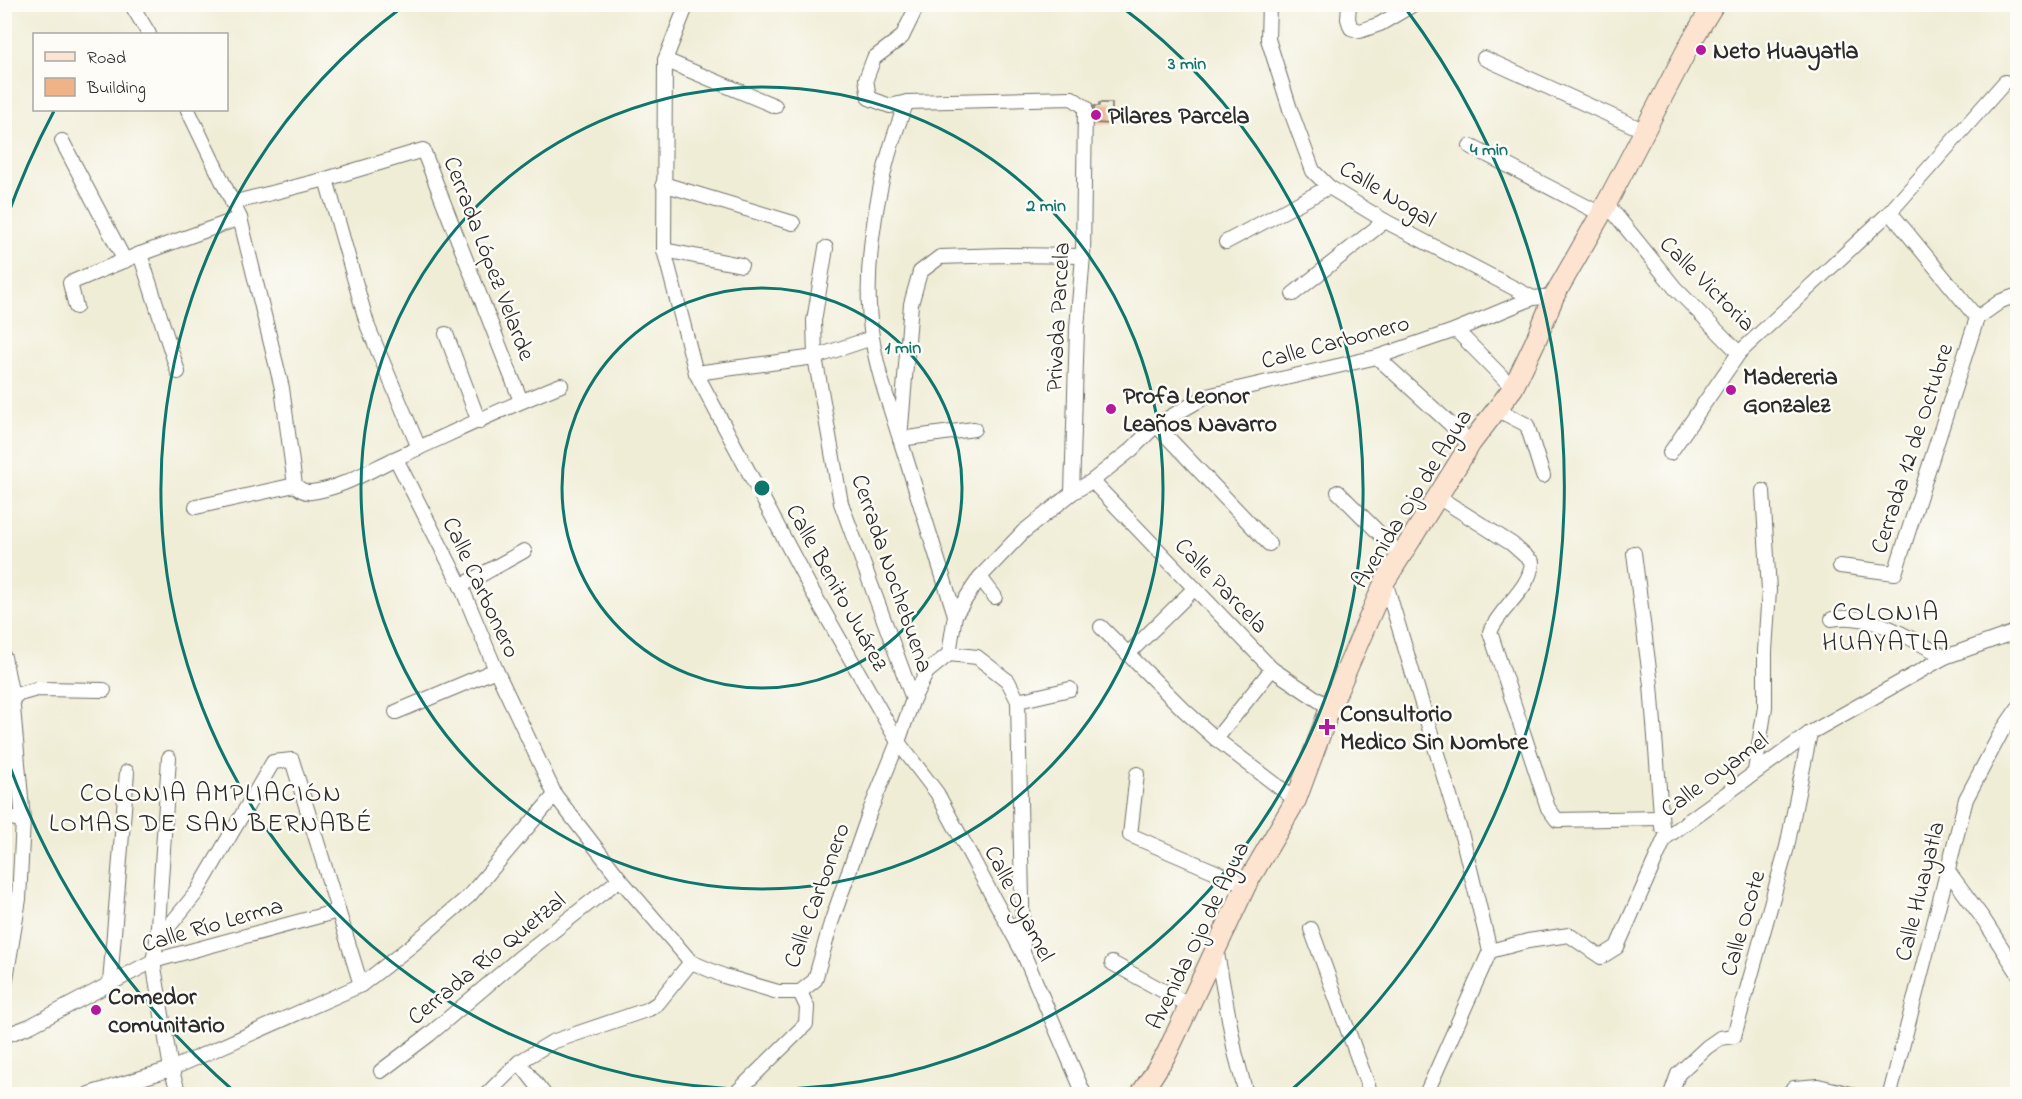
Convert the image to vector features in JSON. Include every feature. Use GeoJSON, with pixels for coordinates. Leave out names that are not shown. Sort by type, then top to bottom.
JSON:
{"type":"FeatureCollection","features":[{"type":"Feature","properties":{"kind":"street"},"geometry":{"type":"LineString","coordinates":[[132,4],[149,33]]}},
{"type":"Feature","properties":{"kind":"street","name":"Calle Benito Juárez"},"geometry":{"type":"LineString","coordinates":[[687,4],[665,60],[664,250],[696,373],[811,589],[898,742]]}},
{"type":"Feature","properties":{"kind":"street"},"geometry":{"type":"LineString","coordinates":[[907,102],[890,106],[868,99],[866,80],[874,58],[902,37],[918,4]]}},
{"type":"Feature","properties":{"kind":"street","name":"Calle Nogal"},"geometry":{"type":"LineString","coordinates":[[1269,4],[1268,39],[1313,171],[1329,187],[1385,221],[1533,298]]}},
{"type":"Feature","properties":{"kind":"street"},"geometry":{"type":"LineString","coordinates":[[1349,4],[1348,20],[1351,28],[1360,31],[1380,24],[1414,4]]}},
{"type":"Feature","properties":{"kind":"street","name":"Avenida Ojo de Agua"},"geometry":{"type":"LineString","coordinates":[[1141,1095],[1167,1053],[1246,885],[1296,800],[1330,708],[1385,580],[1471,443],[1513,388],[1554,296],[1603,209],[1692,40],[1714,4]]}},
{"type":"Feature","properties":{"kind":"street"},"geometry":{"type":"LineString","coordinates":[[1484,58],[1645,131]]}},
{"type":"Feature","properties":{"kind":"street"},"geometry":{"type":"LineString","coordinates":[[665,60],[775,106]]}},
{"type":"Feature","properties":{"kind":"street","name":"Calle Victoria"},"geometry":{"type":"LineString","coordinates":[[1603,209],[1675,288],[1739,353],[1890,212],[2005,82]]}},
{"type":"Feature","properties":{"kind":"street","name":"Privada Parcela"},"geometry":{"type":"LineString","coordinates":[[907,102],[1072,98],[1085,107],[1083,256],[1077,328],[1072,493]]}},
{"type":"Feature","properties":{"kind":"street"},"geometry":{"type":"LineString","coordinates":[[907,102],[896,128],[888,157],[873,236],[868,296],[872,338],[900,439],[955,615]]}},
{"type":"Feature","properties":{"kind":"street"},"geometry":{"type":"LineString","coordinates":[[189,111],[240,218],[282,388],[295,485]]}},
{"type":"Feature","properties":{"kind":"street"},"geometry":{"type":"LineString","coordinates":[[62,141],[124,261]]}},
{"type":"Feature","properties":{"kind":"street"},"geometry":{"type":"LineString","coordinates":[[1470,146],[1603,209]]}},
{"type":"Feature","properties":{"kind":"street","name":"Cerrada López Velarde"},"geometry":{"type":"LineString","coordinates":[[232,203],[326,179],[423,150],[521,401]]}},
{"type":"Feature","properties":{"kind":"street"},"geometry":{"type":"LineString","coordinates":[[326,179],[368,327],[419,448]]}},
{"type":"Feature","properties":{"kind":"street"},"geometry":{"type":"LineString","coordinates":[[663,184],[793,223]]}},
{"type":"Feature","properties":{"kind":"street"},"geometry":{"type":"LineString","coordinates":[[1226,242],[1329,187]]}},
{"type":"Feature","properties":{"kind":"street"},"geometry":{"type":"LineString","coordinates":[[1890,212],[1977,318],[2001,301],[2018,295]]}},
{"type":"Feature","properties":{"kind":"street"},"geometry":{"type":"LineString","coordinates":[[76,307],[70,284],[140,254],[240,218]]}},
{"type":"Feature","properties":{"kind":"street"},"geometry":{"type":"LineString","coordinates":[[1293,294],[1385,221]]}},
{"type":"Feature","properties":{"kind":"street","name":"Cerrada Nochebuena"},"geometry":{"type":"LineString","coordinates":[[826,248],[814,321],[815,357],[841,503],[913,699]]}},
{"type":"Feature","properties":{"kind":"street"},"geometry":{"type":"LineString","coordinates":[[664,250],[741,265]]}},
{"type":"Feature","properties":{"kind":"street"},"geometry":{"type":"LineString","coordinates":[[140,254],[178,372]]}},
{"type":"Feature","properties":{"kind":"street"},"geometry":{"type":"LineString","coordinates":[[900,439],[911,304],[920,272],[940,257],[1083,256]]}},
{"type":"Feature","properties":{"kind":"street","name":"Calle Carbonero"},"geometry":{"type":"LineString","coordinates":[[396,459],[461,586],[496,670],[555,795],[620,879],[691,962],[724,976],[778,992],[800,992],[814,980],[870,811],[913,699],[927,672],[949,654],[955,615],[980,577],[1023,532],[1131,450],[1156,425],[1207,396],[1377,357],[1456,330],[1533,298],[1554,296]]}},
{"type":"Feature","properties":{"kind":"street","name":"Cerrada 12 de Octubre"},"geometry":{"type":"LineString","coordinates":[[1840,566],[1895,573],[1977,318]]}},
{"type":"Feature","properties":{"kind":"street"},"geometry":{"type":"LineString","coordinates":[[1456,330],[1513,388]]}},
{"type":"Feature","properties":{"kind":"street"},"geometry":{"type":"LineString","coordinates":[[446,334],[479,422]]}},
{"type":"Feature","properties":{"kind":"street"},"geometry":{"type":"LineString","coordinates":[[696,373],[815,357],[872,338]]}},
{"type":"Feature","properties":{"kind":"street"},"geometry":{"type":"LineString","coordinates":[[1670,453],[1739,353]]}},
{"type":"Feature","properties":{"kind":"street"},"geometry":{"type":"LineString","coordinates":[[1377,357],[1471,443]]}},
{"type":"Feature","properties":{"kind":"street"},"geometry":{"type":"LineString","coordinates":[[196,507],[295,485],[308,493],[342,483],[561,385]]}},
{"type":"Feature","properties":{"kind":"street"},"geometry":{"type":"LineString","coordinates":[[1496,410],[1527,425],[1543,476]]}},
{"type":"Feature","properties":{"kind":"street"},"geometry":{"type":"LineString","coordinates":[[1156,425],[1269,544]]}},
{"type":"Feature","properties":{"kind":"street"},"geometry":{"type":"LineString","coordinates":[[900,439],[974,429]]}},
{"type":"Feature","properties":{"kind":"street","name":"Calle Parcela"},"geometry":{"type":"LineString","coordinates":[[1092,481],[1272,669],[1330,708]]}},
{"type":"Feature","properties":{"kind":"street"},"geometry":{"type":"LineString","coordinates":[[1755,771],[1765,707],[1765,651],[1769,590],[1763,491]]}},
{"type":"Feature","properties":{"kind":"street"},"geometry":{"type":"LineString","coordinates":[[1338,492],[1401,555]]}},
{"type":"Feature","properties":{"kind":"street"},"geometry":{"type":"LineString","coordinates":[[1438,497],[1512,544],[1532,562],[1532,575],[1495,620],[1490,632],[1548,808],[1557,820],[1660,818]]}},
{"type":"Feature","properties":{"kind":"street"},"geometry":{"type":"LineString","coordinates":[[461,586],[524,551]]}},
{"type":"Feature","properties":{"kind":"street"},"geometry":{"type":"LineString","coordinates":[[1634,554],[1651,685],[1660,818],[1665,838]]}},
{"type":"Feature","properties":{"kind":"street"},"geometry":{"type":"LineString","coordinates":[[980,577],[995,597]]}},
{"type":"Feature","properties":{"kind":"street"},"geometry":{"type":"LineString","coordinates":[[1385,580],[1463,840],[1490,951],[1426,1095]]}},
{"type":"Feature","properties":{"kind":"street"},"geometry":{"type":"LineString","coordinates":[[1128,654],[1195,588]]}},
{"type":"Feature","properties":{"kind":"street"},"geometry":{"type":"LineString","coordinates":[[1833,619],[1844,617],[1871,621],[1945,657]]}},
{"type":"Feature","properties":{"kind":"street"},"geometry":{"type":"LineString","coordinates":[[1101,627],[1216,739],[1296,800]]}},
{"type":"Feature","properties":{"kind":"street","name":"Calle Oyamel"},"geometry":{"type":"LineString","coordinates":[[1490,951],[1528,941],[1569,935],[1601,957],[1617,947],[1665,838],[1810,733],[1945,657],[2018,631]]}},
{"type":"Feature","properties":{"kind":"street"},"geometry":{"type":"LineString","coordinates":[[949,654],[977,657],[1008,681],[1018,701],[1024,955]]}},
{"type":"Feature","properties":{"kind":"street"},"geometry":{"type":"LineString","coordinates":[[4,657],[12,696],[23,820],[19,899],[4,990]]}},
{"type":"Feature","properties":{"kind":"street"},"geometry":{"type":"LineString","coordinates":[[1216,739],[1272,669]]}},
{"type":"Feature","properties":{"kind":"street"},"geometry":{"type":"LineString","coordinates":[[396,712],[496,670]]}},
{"type":"Feature","properties":{"kind":"street"},"geometry":{"type":"LineString","coordinates":[[12,696],[37,689],[104,690]]}},
{"type":"Feature","properties":{"kind":"street"},"geometry":{"type":"LineString","coordinates":[[1018,701],[1070,689]]}},
{"type":"Feature","properties":{"kind":"street","name":"Calle Huayatla"},"geometry":{"type":"LineString","coordinates":[[1890,1095],[1966,799],[2002,731],[2018,708]]}},
{"type":"Feature","properties":{"kind":"street","name":"Calle Ocote"},"geometry":{"type":"LineString","coordinates":[[1671,1095],[1678,1074],[1720,1038],[1734,1036],[1787,847],[1810,733]]}},
{"type":"Feature","properties":{"kind":"street","name":"Calle Oyamel"},"geometry":{"type":"LineString","coordinates":[[898,742],[937,793],[1024,955],[1084,1095]]}},
{"type":"Feature","properties":{"kind":"street"},"geometry":{"type":"LineString","coordinates":[[168,758],[157,941],[153,961],[171,1069],[178,1095]]}},
{"type":"Feature","properties":{"kind":"street"},"geometry":{"type":"LineString","coordinates":[[157,941],[197,892],[273,762],[292,760],[361,985]]}},
{"type":"Feature","properties":{"kind":"street"},"geometry":{"type":"LineString","coordinates":[[110,982],[128,772]]}},
{"type":"Feature","properties":{"kind":"street"},"geometry":{"type":"LineString","coordinates":[[1137,774],[1130,835],[1246,885]]}},
{"type":"Feature","properties":{"kind":"street"},"geometry":{"type":"LineString","coordinates":[[88,1095],[171,1069],[361,985],[469,896],[555,795]]}},
{"type":"Feature","properties":{"kind":"street"},"geometry":{"type":"LineString","coordinates":[[4,817],[23,820]]}},
{"type":"Feature","properties":{"kind":"street"},"geometry":{"type":"LineString","coordinates":[[1948,871],[1984,920],[2018,973]]}},
{"type":"Feature","properties":{"kind":"street","name":"Cerrada Río Quetzal"},"geometry":{"type":"LineString","coordinates":[[381,1071],[430,1034],[519,958],[620,879]]}},
{"type":"Feature","properties":{"kind":"street"},"geometry":{"type":"LineString","coordinates":[[4,895],[19,899]]}},
{"type":"Feature","properties":{"kind":"street","name":"Calle Río Lerma"},"geometry":{"type":"LineString","coordinates":[[4,1036],[30,1026],[153,961],[339,911]]}},
{"type":"Feature","properties":{"kind":"street"},"geometry":{"type":"LineString","coordinates":[[1311,929],[1371,1095]]}},
{"type":"Feature","properties":{"kind":"street"},"geometry":{"type":"LineString","coordinates":[[1216,948],[1235,1052],[1246,1095]]}},
{"type":"Feature","properties":{"kind":"street"},"geometry":{"type":"LineString","coordinates":[[487,1095],[519,1062],[552,1042],[650,1009],[658,1003],[691,962]]}},
{"type":"Feature","properties":{"kind":"street"},"geometry":{"type":"LineString","coordinates":[[1112,963],[1190,1005]]}},
{"type":"Feature","properties":{"kind":"street"},"geometry":{"type":"LineString","coordinates":[[735,1095],[806,1024],[807,1007],[800,992]]}},
{"type":"Feature","properties":{"kind":"street"},"geometry":{"type":"LineString","coordinates":[[519,1062],[544,1095]]}},
{"type":"Feature","properties":{"kind":"street"},"geometry":{"type":"LineString","coordinates":[[1788,1095],[1794,1088],[1818,1086],[1851,1095]]}},
{"type":"Feature","properties":{"kind":"building"},"geometry":{"type":"Polygon","coordinates":[[[1099,103],[1112,103],[1112,124],[1094,123],[1094,106],[1099,106],[1099,103]]]}},
{"type":"Feature","properties":{"kind":"place","name":"Neto Huayatla"},"geometry":{"type":"Point","coordinates":[1701,50]}},
{"type":"Feature","properties":{"kind":"place","name":"Pilares Parcela"},"geometry":{"type":"Point","coordinates":[1096,115]}},
{"type":"Feature","properties":{"kind":"place","name":"Madereria Gonzalez"},"geometry":{"type":"Point","coordinates":[1731,390]}},
{"type":"Feature","properties":{"kind":"place","name":"Profa Leonor Leaños Navarro"},"geometry":{"type":"Point","coordinates":[1111,409]}},
{"type":"Feature","properties":{"kind":"place","name":"Consultorio Medico Sin Nombre"},"geometry":{"type":"Point","coordinates":[1327,727]}},
{"type":"Feature","properties":{"kind":"place","name":"Comedor comunitario"},"geometry":{"type":"Point","coordinates":[96,1010]}},
{"type":"Feature","properties":{"kind":"district","name":"COLONIA HUAYATLA"},"geometry":{"type":"Point","coordinates":[1886,626]}},
{"type":"Feature","properties":{"kind":"district","name":"COLONIA AMPLIACIÓN LOMAS DE SAN BERNABÉ"},"geometry":{"type":"Point","coordinates":[211,807]}}]}
